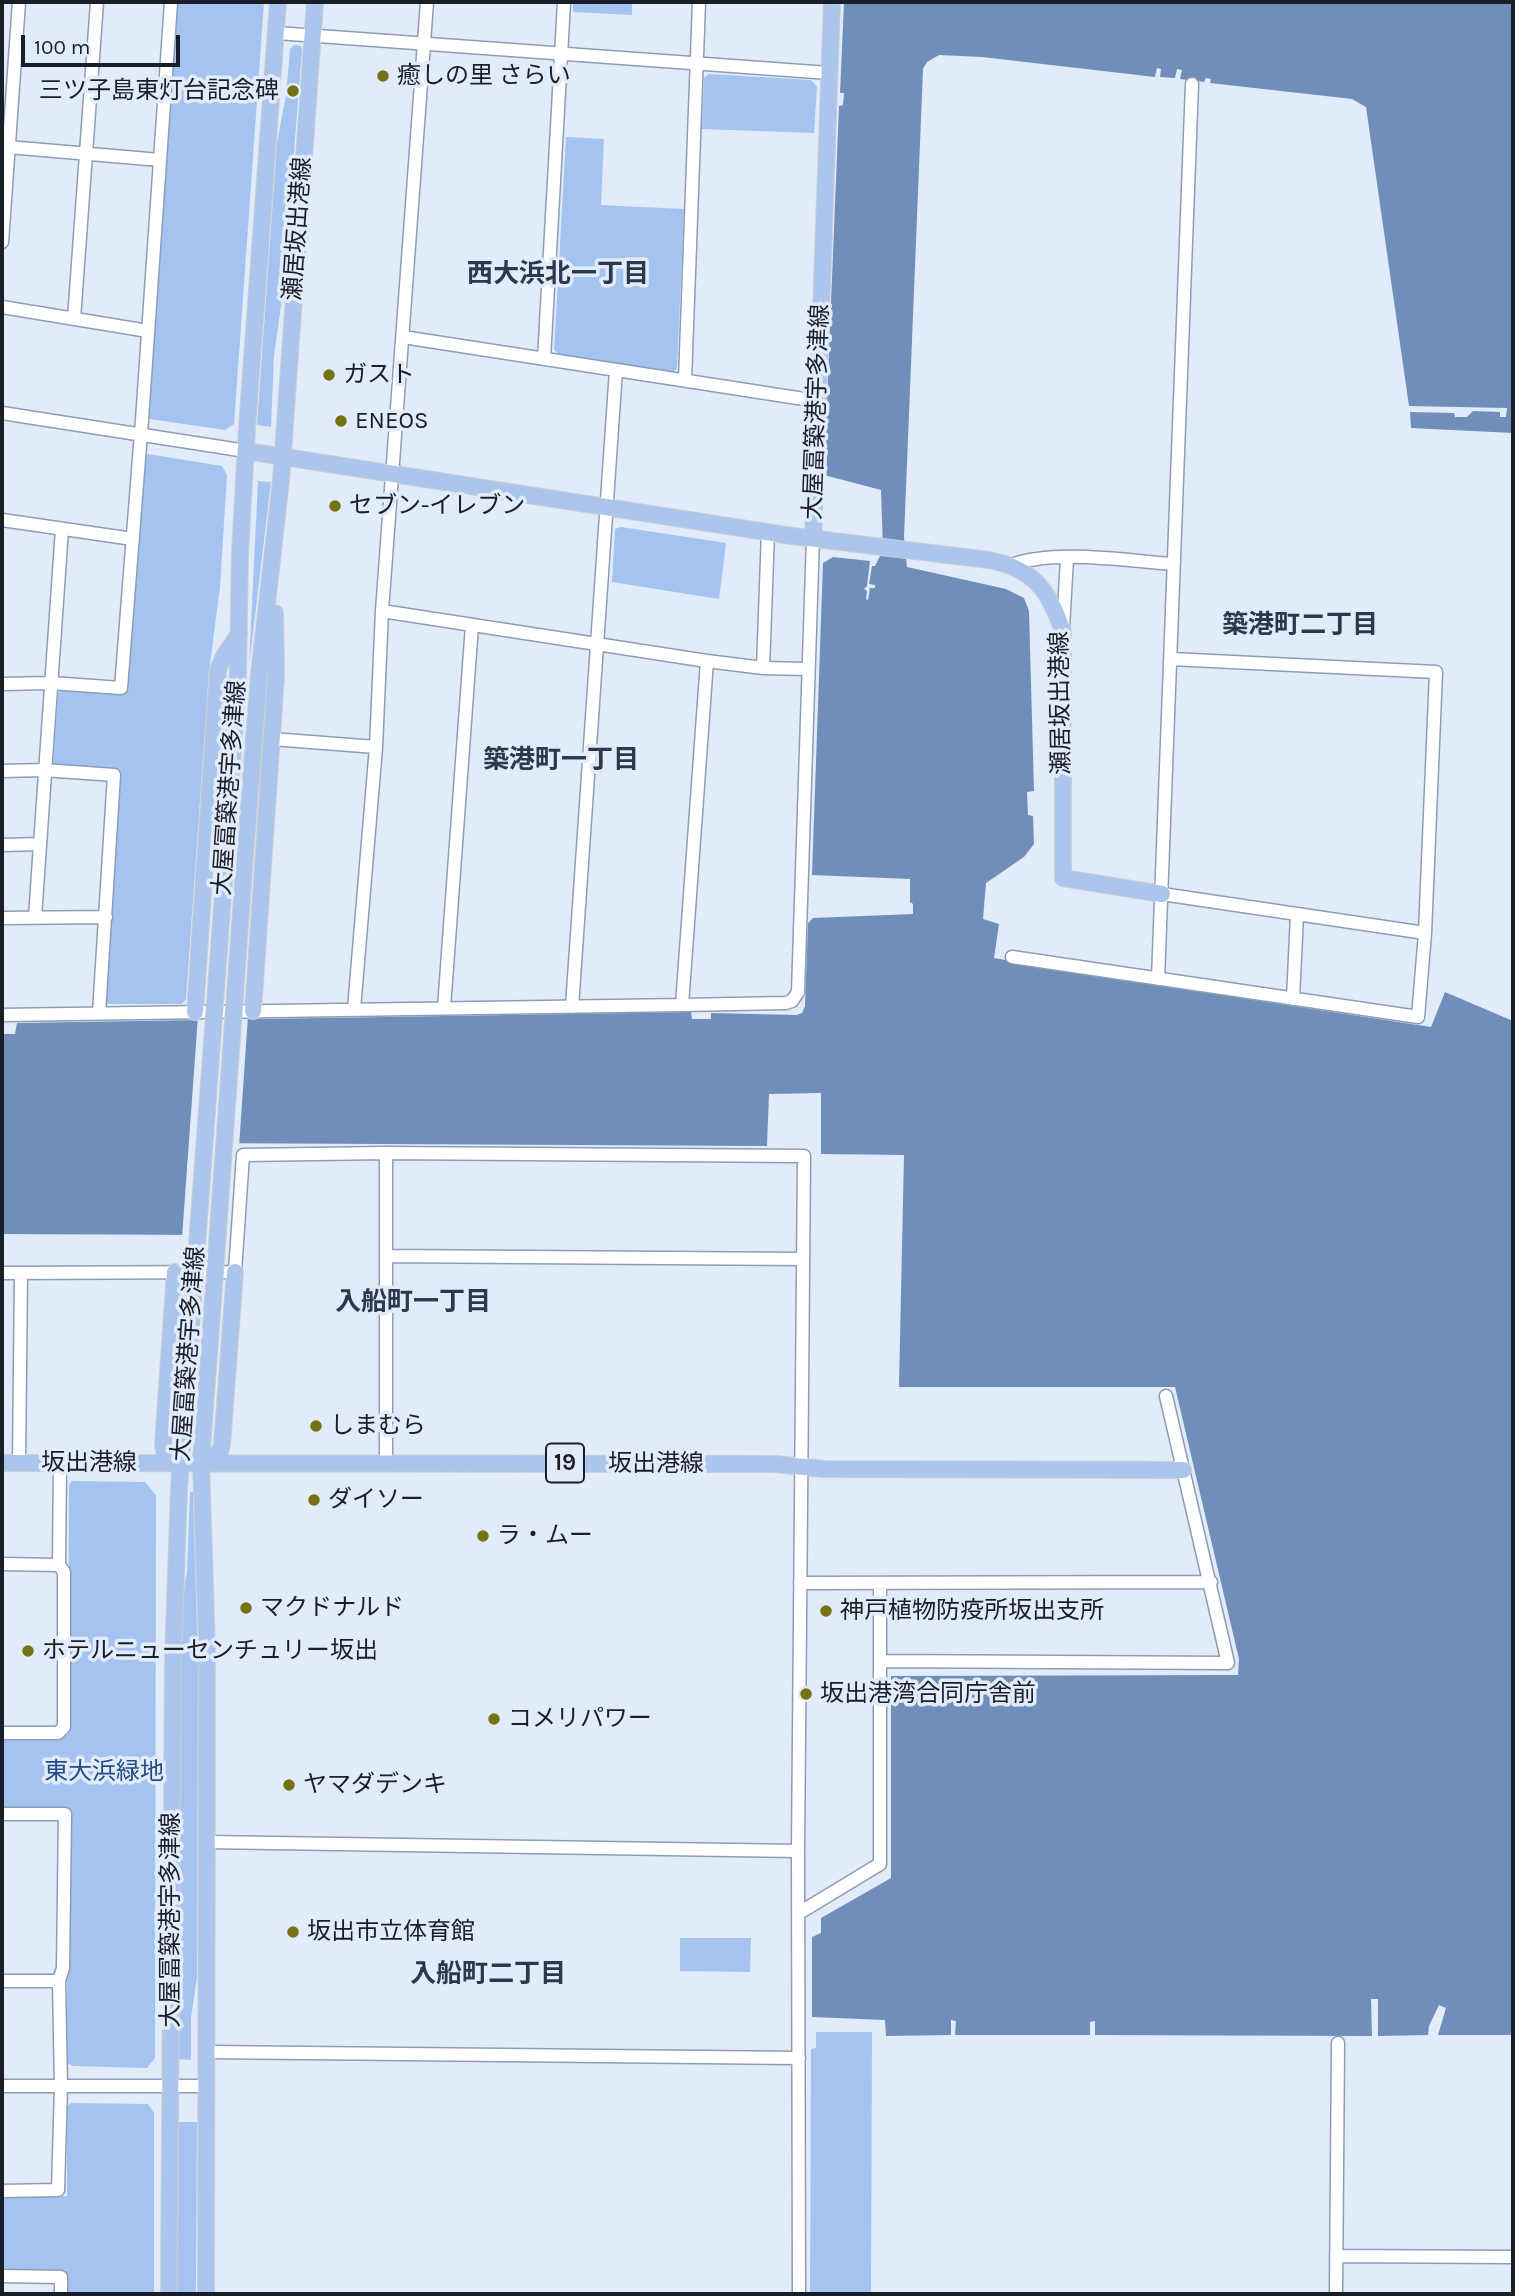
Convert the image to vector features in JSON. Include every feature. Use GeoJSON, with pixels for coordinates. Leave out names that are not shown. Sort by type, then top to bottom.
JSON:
{"type":"FeatureCollection","features":[{"type":"Feature","properties":{"kind":"main road","name":"瀬居坂出港線"},"geometry":{"type":"LineString","coordinates":[[246,451],[278,2]]}},
{"type":"Feature","properties":{"kind":"main road","name":"瀬居坂出港線"},"geometry":{"type":"LineString","coordinates":[[282,457],[315,2]]}},
{"type":"Feature","properties":{"kind":"main road","name":"大屋冨築港宇多津線"},"geometry":{"type":"LineString","coordinates":[[169,2294],[172,1714],[181,1462],[227,841],[246,451],[813,538],[832,2]]}},
{"type":"Feature","properties":{"kind":"main road","name":"大屋冨築港宇多津線"},"geometry":{"type":"LineString","coordinates":[[206,2294],[207,1649],[201,1462],[259,674],[282,457]]}},
{"type":"Feature","properties":{"kind":"main road","name":"瀬居坂出港線"},"geometry":{"type":"LineString","coordinates":[[813,538],[989,560],[1012,565],[1037,580],[1046,591],[1063,632],[1063,878],[1161,894]]}},
{"type":"Feature","properties":{"kind":"main road"},"geometry":{"type":"LineString","coordinates":[[253,1011],[276,676],[273,554]]}},
{"type":"Feature","properties":{"kind":"main road"},"geometry":{"type":"LineString","coordinates":[[195,1012],[218,670],[239,634]]}},
{"type":"Feature","properties":{"kind":"main road"},"geometry":{"type":"LineString","coordinates":[[175,1272],[163,1445],[165,1454],[181,1462]]}},
{"type":"Feature","properties":{"kind":"main road"},"geometry":{"type":"LineString","coordinates":[[201,1462],[220,1452],[222,1444],[235,1272]]}},
{"type":"Feature","properties":{"kind":"main road","name":"坂出港線"},"geometry":{"type":"LineString","coordinates":[[2,1463],[762,1464],[824,1469],[1183,1470]]}},
{"type":"Feature","properties":{"kind":"street"},"geometry":{"type":"LineString","coordinates":[[2,242],[8,147],[6,114],[19,2]]}},
{"type":"Feature","properties":{"kind":"street"},"geometry":{"type":"LineString","coordinates":[[74,319],[97,2]]}},
{"type":"Feature","properties":{"kind":"street"},"geometry":{"type":"LineString","coordinates":[[2,684],[51,683],[121,688],[171,2]]}},
{"type":"Feature","properties":{"kind":"street"},"geometry":{"type":"LineString","coordinates":[[354,1009],[376,747],[382,611],[427,2]]}},
{"type":"Feature","properties":{"kind":"street"},"geometry":{"type":"LineString","coordinates":[[544,359],[564,2]]}},
{"type":"Feature","properties":{"kind":"street"},"geometry":{"type":"LineString","coordinates":[[685,380],[699,2]]}},
{"type":"Feature","properties":{"kind":"street"},"geometry":{"type":"LineString","coordinates":[[277,33],[829,73]]}},
{"type":"Feature","properties":{"kind":"street"},"geometry":{"type":"LineString","coordinates":[[1158,979],[1192,84]]}},
{"type":"Feature","properties":{"kind":"street"},"geometry":{"type":"LineString","coordinates":[[8,147],[160,160]]}},
{"type":"Feature","properties":{"kind":"street"},"geometry":{"type":"LineString","coordinates":[[2,307],[148,331]]}},
{"type":"Feature","properties":{"kind":"street"},"geometry":{"type":"LineString","coordinates":[[403,337],[817,401]]}},
{"type":"Feature","properties":{"kind":"street"},"geometry":{"type":"LineString","coordinates":[[572,1007],[616,370]]}},
{"type":"Feature","properties":{"kind":"street"},"geometry":{"type":"LineString","coordinates":[[2,413],[246,451]]}},
{"type":"Feature","properties":{"kind":"street"},"geometry":{"type":"LineString","coordinates":[[2,520],[133,539]]}},
{"type":"Feature","properties":{"kind":"street"},"geometry":{"type":"LineString","coordinates":[[35,917],[62,529]]}},
{"type":"Feature","properties":{"kind":"street"},"geometry":{"type":"LineString","coordinates":[[763,668],[768,532]]}},
{"type":"Feature","properties":{"kind":"street"},"geometry":{"type":"LineString","coordinates":[[2,1015],[572,1007],[792,1001],[798,992],[813,538]]}},
{"type":"Feature","properties":{"kind":"street"},"geometry":{"type":"LineString","coordinates":[[1012,565],[1027,559],[1068,558],[1174,564]]}},
{"type":"Feature","properties":{"kind":"street"},"geometry":{"type":"LineString","coordinates":[[1063,632],[1068,558]]}},
{"type":"Feature","properties":{"kind":"street"},"geometry":{"type":"LineString","coordinates":[[382,611],[707,661],[763,668],[808,669]]}},
{"type":"Feature","properties":{"kind":"street"},"geometry":{"type":"LineString","coordinates":[[444,1008],[472,625]]}},
{"type":"Feature","properties":{"kind":"street"},"geometry":{"type":"LineString","coordinates":[[1012,957],[1418,1017],[1425,933],[1436,672],[1171,659]]}},
{"type":"Feature","properties":{"kind":"street"},"geometry":{"type":"LineString","coordinates":[[682,1005],[707,661]]}},
{"type":"Feature","properties":{"kind":"street"},"geometry":{"type":"LineString","coordinates":[[272,740],[376,747]]}},
{"type":"Feature","properties":{"kind":"street"},"geometry":{"type":"LineString","coordinates":[[2,771],[44,770],[114,775],[99,1013]]}},
{"type":"Feature","properties":{"kind":"street"},"geometry":{"type":"LineString","coordinates":[[2,845],[39,844]]}},
{"type":"Feature","properties":{"kind":"street"},"geometry":{"type":"LineString","coordinates":[[1161,894],[1425,933]]}},
{"type":"Feature","properties":{"kind":"street"},"geometry":{"type":"LineString","coordinates":[[1293,999],[1297,915]]}},
{"type":"Feature","properties":{"kind":"street"},"geometry":{"type":"LineString","coordinates":[[2,918],[106,917]]}},
{"type":"Feature","properties":{"kind":"street"},"geometry":{"type":"LineString","coordinates":[[386,1153],[386,1463]]}},
{"type":"Feature","properties":{"kind":"street"},"geometry":{"type":"LineString","coordinates":[[2,1273],[235,1272],[243,1155],[386,1153],[804,1156],[798,1851],[799,2294]]}},
{"type":"Feature","properties":{"kind":"street"},"geometry":{"type":"LineString","coordinates":[[386,1256],[803,1259]]}},
{"type":"Feature","properties":{"kind":"street"},"geometry":{"type":"LineString","coordinates":[[19,1463],[21,1273]]}},
{"type":"Feature","properties":{"kind":"street"},"geometry":{"type":"LineString","coordinates":[[881,1661],[1228,1662],[1166,1396]]}},
{"type":"Feature","properties":{"kind":"street"},"geometry":{"type":"LineString","coordinates":[[2,1733],[58,1733],[64,1727],[64,1572],[59,1565],[60,1464]]}},
{"type":"Feature","properties":{"kind":"street"},"geometry":{"type":"LineString","coordinates":[[2,1564],[59,1565]]}},
{"type":"Feature","properties":{"kind":"street"},"geometry":{"type":"LineString","coordinates":[[800,1583],[1210,1583]]}},
{"type":"Feature","properties":{"kind":"street"},"geometry":{"type":"LineString","coordinates":[[799,1913],[880,1864],[880,1583]]}},
{"type":"Feature","properties":{"kind":"street"},"geometry":{"type":"LineString","coordinates":[[2,1814],[65,1814],[63,1968],[59,1981],[61,2087],[58,2190],[2,2191]]}},
{"type":"Feature","properties":{"kind":"street"},"geometry":{"type":"LineString","coordinates":[[207,1842],[798,1851]]}},
{"type":"Feature","properties":{"kind":"street"},"geometry":{"type":"LineString","coordinates":[[2,1981],[59,1981]]}},
{"type":"Feature","properties":{"kind":"street"},"geometry":{"type":"LineString","coordinates":[[1336,2294],[1338,2043]]}},
{"type":"Feature","properties":{"kind":"street"},"geometry":{"type":"LineString","coordinates":[[207,2052],[799,2059]]}},
{"type":"Feature","properties":{"kind":"street"},"geometry":{"type":"LineString","coordinates":[[2,2086],[207,2086]]}},
{"type":"Feature","properties":{"kind":"street"},"geometry":{"type":"LineString","coordinates":[[1336,2256],[1513,2257]]}},
{"type":"Feature","properties":{"kind":"street"},"geometry":{"type":"LineString","coordinates":[[2,2276],[61,2277],[61,2294]]}},
{"type":"Feature","properties":{"kind":"green space"},"geometry":{"type":"Polygon","coordinates":[[[176,2],[264,2],[234,424],[225,430],[150,419],[147,415],[176,2]]]}},
{"type":"Feature","properties":{"kind":"green space"},"geometry":{"type":"Polygon","coordinates":[[[573,2],[632,2],[632,15],[573,12],[573,2]]]}},
{"type":"Feature","properties":{"kind":"green space"},"geometry":{"type":"Polygon","coordinates":[[[294,45],[301,46],[302,50],[283,291],[274,356],[271,427],[257,425],[277,143],[286,95],[290,49],[294,45]]]}},
{"type":"Feature","properties":{"kind":"green space"},"geometry":{"type":"Polygon","coordinates":[[[709,74],[811,80],[817,87],[814,133],[702,129],[704,78],[709,74]]]}},
{"type":"Feature","properties":{"kind":"green space"},"geometry":{"type":"Polygon","coordinates":[[[566,137],[604,139],[601,205],[684,209],[677,369],[673,372],[558,354],[554,350],[566,137]]]}},
{"type":"Feature","properties":{"kind":"green space"},"geometry":{"type":"Polygon","coordinates":[[[148,454],[222,466],[227,475],[220,587],[209,672],[186,999],[182,1004],[106,1004],[121,772],[56,767],[53,764],[58,693],[62,690],[126,693],[144,456],[148,454]]]}},
{"type":"Feature","properties":{"kind":"green space"},"geometry":{"type":"Polygon","coordinates":[[[258,481],[271,482],[249,666],[258,481]]]}},
{"type":"Feature","properties":{"kind":"green space"},"geometry":{"type":"Polygon","coordinates":[[[621,527],[726,543],[719,599],[612,582],[615,529],[621,527]]]}},
{"type":"Feature","properties":{"kind":"green space","name":"東大浜緑地"},"geometry":{"type":"Polygon","coordinates":[[[72,1481],[145,1482],[156,1495],[155,2058],[147,2068],[73,2066],[67,2063],[67,1809],[2,1807],[2,1737],[68,1735],[69,1485],[72,1481]]]}},
{"type":"Feature","properties":{"kind":"green space"},"geometry":{"type":"Polygon","coordinates":[[[190,1492],[193,1492],[198,1665],[197,1977],[191,2018],[191,2060],[177,2059],[178,1663],[181,1606],[187,1572],[190,1492]]]}},
{"type":"Feature","properties":{"kind":"green space"},"geometry":{"type":"Polygon","coordinates":[[[680,1938],[751,1938],[750,1972],[680,1971],[680,1938]]]}},
{"type":"Feature","properties":{"kind":"green space"},"geometry":{"type":"Polygon","coordinates":[[[816,2032],[872,2032],[871,2294],[810,2294],[811,2049],[816,2048],[816,2032]]]}},
{"type":"Feature","properties":{"kind":"green space"},"geometry":{"type":"Polygon","coordinates":[[[71,2103],[148,2104],[154,2113],[154,2294],[66,2294],[66,2270],[2,2269],[2,2196],[67,2196],[67,2107],[71,2103]]]}},
{"type":"Feature","properties":{"kind":"green space"},"geometry":{"type":"Polygon","coordinates":[[[177,2122],[197,2122],[196,2294],[176,2294],[177,2122]]]}},
{"type":"Feature","properties":{"kind":"shaded area"},"geometry":{"type":"Polygon","coordinates":[[[844,2],[1513,2],[1513,433],[1411,428],[1410,412],[1454,413],[1455,417],[1467,417],[1473,411],[1500,412],[1500,417],[1506,417],[1507,408],[1409,406],[1366,107],[1352,99],[1210,83],[1211,79],[1206,78],[1204,82],[1180,79],[1182,70],[1177,69],[1175,78],[1160,77],[1161,69],[1157,68],[1155,77],[982,57],[939,55],[927,62],[923,69],[904,537],[907,567],[1006,589],[1024,598],[1029,611],[1034,791],[1027,792],[1028,815],[1033,816],[1034,844],[1024,857],[986,883],[983,919],[999,924],[994,958],[1431,1027],[1445,992],[1513,1021],[1513,2035],[1438,2035],[1446,2008],[1439,2005],[1429,2026],[1428,2035],[1378,2036],[1378,1999],[1371,1999],[1372,2036],[1095,2035],[1095,2021],[1090,2022],[1090,2035],[955,2035],[956,2021],[951,2020],[951,2035],[886,2036],[885,2020],[812,2017],[812,1937],[821,1933],[821,1918],[891,1878],[891,1676],[1238,1675],[1239,1659],[1175,1387],[899,1387],[904,1155],[821,1154],[821,1093],[769,1094],[767,1146],[190,1143],[187,1169],[211,1235],[2,1234],[2,1034],[15,1034],[17,1023],[691,1012],[692,1019],[711,1019],[711,1013],[797,1015],[802,1013],[805,1006],[808,923],[813,918],[913,914],[910,879],[812,875],[823,563],[833,557],[870,561],[867,586],[864,589],[867,591],[868,600],[870,588],[875,588],[875,585],[869,584],[872,566],[875,566],[883,550],[881,490],[824,475],[839,106],[843,105],[844,93],[840,93],[844,2]]]}},
{"type":"Feature","properties":{"kind":"pier"},"geometry":{"type":"Polygon","coordinates":[[[198,1016],[248,1016],[239,1147],[193,1147],[191,1166],[217,1166],[212,1239],[182,1238],[198,1016]]]}},
{"type":"Feature","properties":{"kind":"place","name":"癒しの里 さらい"},"geometry":{"type":"Point","coordinates":[383,76]}},
{"type":"Feature","properties":{"kind":"place","name":"三ツ子島東灯台記念碑"},"geometry":{"type":"Point","coordinates":[293,91]}},
{"type":"Feature","properties":{"kind":"place","name":"ガスト"},"geometry":{"type":"Point","coordinates":[329,375]}},
{"type":"Feature","properties":{"kind":"place","name":"ENEOS"},"geometry":{"type":"Point","coordinates":[341,421]}},
{"type":"Feature","properties":{"kind":"place","name":"セブン-イレブン"},"geometry":{"type":"Point","coordinates":[335,506]}},
{"type":"Feature","properties":{"kind":"place","name":"しまむら"},"geometry":{"type":"Point","coordinates":[316,1426]}},
{"type":"Feature","properties":{"kind":"place","name":"ダイソー"},"geometry":{"type":"Point","coordinates":[314,1500]}},
{"type":"Feature","properties":{"kind":"place","name":"ラ・ムー"},"geometry":{"type":"Point","coordinates":[483,1536]}},
{"type":"Feature","properties":{"kind":"place","name":"マクドナルド"},"geometry":{"type":"Point","coordinates":[246,1608]}},
{"type":"Feature","properties":{"kind":"place","name":"神戸植物防疫所坂出支所"},"geometry":{"type":"Point","coordinates":[826,1611]}},
{"type":"Feature","properties":{"kind":"place","name":"ホテルニューセンチュリー坂出"},"geometry":{"type":"Point","coordinates":[28,1651]}},
{"type":"Feature","properties":{"kind":"place","name":"坂出港湾合同庁舎前"},"geometry":{"type":"Point","coordinates":[806,1694]}},
{"type":"Feature","properties":{"kind":"place","name":"コメリパワー"},"geometry":{"type":"Point","coordinates":[494,1719]}},
{"type":"Feature","properties":{"kind":"place","name":"ヤマダデンキ"},"geometry":{"type":"Point","coordinates":[289,1785]}},
{"type":"Feature","properties":{"kind":"place","name":"坂出市立体育館"},"geometry":{"type":"Point","coordinates":[293,1932]}},
{"type":"Feature","properties":{"kind":"district","name":"西大浜北一丁目"},"geometry":{"type":"Point","coordinates":[558,275]}},
{"type":"Feature","properties":{"kind":"district","name":"築港町二丁目"},"geometry":{"type":"Point","coordinates":[1300,626]}},
{"type":"Feature","properties":{"kind":"district","name":"築港町一丁目"},"geometry":{"type":"Point","coordinates":[561,761]}},
{"type":"Feature","properties":{"kind":"district","name":"入船町一丁目"},"geometry":{"type":"Point","coordinates":[413,1303]}},
{"type":"Feature","properties":{"kind":"district","name":"入船町二丁目"},"geometry":{"type":"Point","coordinates":[488,1975]}}]}
